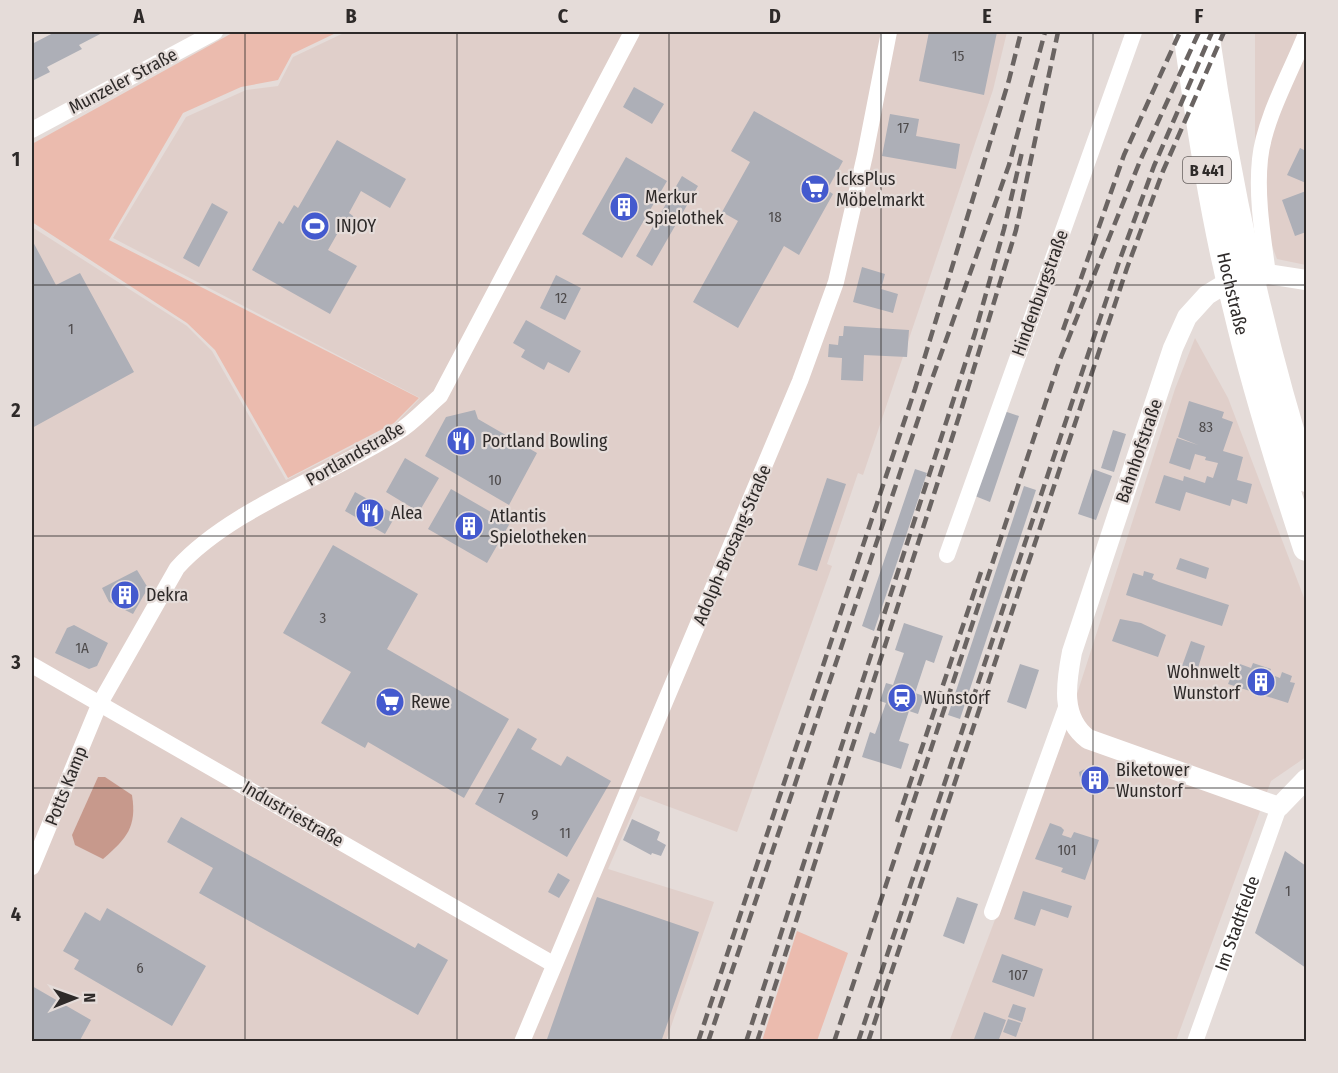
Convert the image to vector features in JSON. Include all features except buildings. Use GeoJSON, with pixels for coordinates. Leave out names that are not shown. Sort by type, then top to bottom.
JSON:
{"type":"FeatureCollection","features":[{"type":"Feature","properties":{"kind":"main road","name":"Hochstraße"},"geometry":{"type":"LineString","coordinates":[[1186,32],[1206,165],[1245,305],[1306,479]]}},
{"type":"Feature","properties":{"kind":"main road","name":"Hochstraße"},"geometry":{"type":"LineString","coordinates":[[1206,32],[1245,305],[1268,426],[1306,548]]}},
{"type":"Feature","properties":{"kind":"street","name":"Munzeler Straße"},"geometry":{"type":"LineString","coordinates":[[32,130],[214,32]]}},
{"type":"Feature","properties":{"kind":"street","name":"Portlandstraße"},"geometry":{"type":"LineString","coordinates":[[99,705],[165,586],[194,550],[259,508],[400,431],[440,396],[632,32]]}},
{"type":"Feature","properties":{"kind":"street","name":"Adolph-Brosang-Straße"},"geometry":{"type":"LineString","coordinates":[[522,1041],[798,386],[836,282],[865,155],[889,32]]}},
{"type":"Feature","properties":{"kind":"street","name":"Hindenburgstraße"},"geometry":{"type":"LineString","coordinates":[[947,555],[1134,32]]}},
{"type":"Feature","properties":{"kind":"street"},"geometry":{"type":"LineString","coordinates":[[1306,34],[1265,136],[1260,160],[1262,233],[1268,274],[1306,280]]}},
{"type":"Feature","properties":{"kind":"street","name":"Bahnhofstraße"},"geometry":{"type":"LineString","coordinates":[[992,912],[1067,705],[1072,652],[1173,348],[1186,317],[1207,295],[1225,285],[1268,274]]}},
{"type":"Feature","properties":{"kind":"street","name":"Industriestraße"},"geometry":{"type":"LineString","coordinates":[[32,665],[553,964]]}},
{"type":"Feature","properties":{"kind":"street","name":"Potts Kamp"},"geometry":{"type":"LineString","coordinates":[[32,867],[99,705]]}},
{"type":"Feature","properties":{"kind":"street"},"geometry":{"type":"LineString","coordinates":[[1067,705],[1076,730],[1088,739],[1279,807]]}},
{"type":"Feature","properties":{"kind":"street","name":"Im Stadtfelde"},"geometry":{"type":"LineString","coordinates":[[1195,1041],[1279,807],[1306,779]]}},
{"type":"Feature","properties":{"kind":"shaded area"},"geometry":{"type":"Polygon","coordinates":[[[234,32],[338,32],[292,54],[278,80],[241,87],[183,113],[109,240],[419,398],[394,423],[288,478],[215,350],[187,323],[32,222],[32,144],[234,32]]]}},
{"type":"Feature","properties":{"kind":"shaded area"},"geometry":{"type":"Polygon","coordinates":[[[346,32],[1007,32],[993,90],[863,475],[858,473],[827,564],[832,566],[737,832],[640,796],[608,869],[714,902],[666,1041],[32,1041],[32,227],[187,326],[212,351],[286,480],[393,426],[420,398],[113,238],[186,117],[246,90],[278,86],[293,57],[346,32]]]}},
{"type":"Feature","properties":{"kind":"shaded area"},"geometry":{"type":"Polygon","coordinates":[[[1255,32],[1306,32],[1306,265],[1277,259],[1258,209],[1255,151],[1255,32]]]}},
{"type":"Feature","properties":{"kind":"shaded area"},"geometry":{"type":"Polygon","coordinates":[[[1195,338],[1228,398],[1306,603],[1306,757],[1271,781],[1176,1041],[949,1042],[1060,747],[1175,389],[1195,338]]]}},
{"type":"Feature","properties":{"kind":"shaded area"},"geometry":{"type":"Polygon","coordinates":[[[98,777],[105,777],[132,795],[133,806],[133,816],[128,831],[118,845],[103,859],[75,845],[72,835],[98,777]]]}},
{"type":"Feature","properties":{"kind":"shaded area"},"geometry":{"type":"Polygon","coordinates":[[[797,931],[848,953],[817,1041],[762,1041],[797,931]]]}},
{"type":"Feature","properties":{"kind":"railway"},"geometry":{"type":"LineString","coordinates":[[698,1042],[915,389],[1009,80],[1021,32]]}},
{"type":"Feature","properties":{"kind":"railway"},"geometry":{"type":"LineString","coordinates":[[708,1042],[927,393],[1009,165],[1045,32]]}},
{"type":"Feature","properties":{"kind":"railway"},"geometry":{"type":"LineString","coordinates":[[757,1042],[963,404],[1016,230],[1058,32]]}},
{"type":"Feature","properties":{"kind":"railway"},"geometry":{"type":"LineString","coordinates":[[1063,330],[1124,155],[1180,32]]}},
{"type":"Feature","properties":{"kind":"railway"},"geometry":{"type":"LineString","coordinates":[[834,1042],[1059,362],[1140,161],[1199,32]]}},
{"type":"Feature","properties":{"kind":"railway"},"geometry":{"type":"LineString","coordinates":[[858,1042],[1119,262],[1154,166],[1212,32]]}},
{"type":"Feature","properties":{"kind":"railway"},"geometry":{"type":"LineString","coordinates":[[868,1042],[1127,268],[1163,171],[1224,32]]}},
{"type":"Feature","properties":{"kind":"railway"},"geometry":{"type":"LineString","coordinates":[[746,1042],[975,333],[1004,229],[1022,152]]}},
{"type":"Feature","properties":{"kind":"railway"},"geometry":{"type":"LineString","coordinates":[[897,822],[981,572]]}},
{"type":"Feature","properties":{"kind":"place","name":"IcksPlus Möbelmarkt"},"geometry":{"type":"Point","coordinates":[815,189]}},
{"type":"Feature","properties":{"kind":"place","name":"Merkur Spielothek"},"geometry":{"type":"Point","coordinates":[624,207]}},
{"type":"Feature","properties":{"kind":"place","name":"INJOY"},"geometry":{"type":"Point","coordinates":[315,226]}},
{"type":"Feature","properties":{"kind":"place","name":"Portland Bowling"},"geometry":{"type":"Point","coordinates":[461,441]}},
{"type":"Feature","properties":{"kind":"place","name":"Alea"},"geometry":{"type":"Point","coordinates":[370,513]}},
{"type":"Feature","properties":{"kind":"place","name":"Atlantis Spielotheken"},"geometry":{"type":"Point","coordinates":[469,526]}},
{"type":"Feature","properties":{"kind":"place","name":"Dekra"},"geometry":{"type":"Point","coordinates":[125,595]}},
{"type":"Feature","properties":{"kind":"place","name":"Wohnwelt Wunstorf"},"geometry":{"type":"Point","coordinates":[1261,682]}},
{"type":"Feature","properties":{"kind":"place","name":"Wunstorf"},"geometry":{"type":"Point","coordinates":[902,698]}},
{"type":"Feature","properties":{"kind":"place","name":"Rewe"},"geometry":{"type":"Point","coordinates":[390,702]}},
{"type":"Feature","properties":{"kind":"place","name":"Biketower Wunstorf"},"geometry":{"type":"Point","coordinates":[1095,780]}}]}
